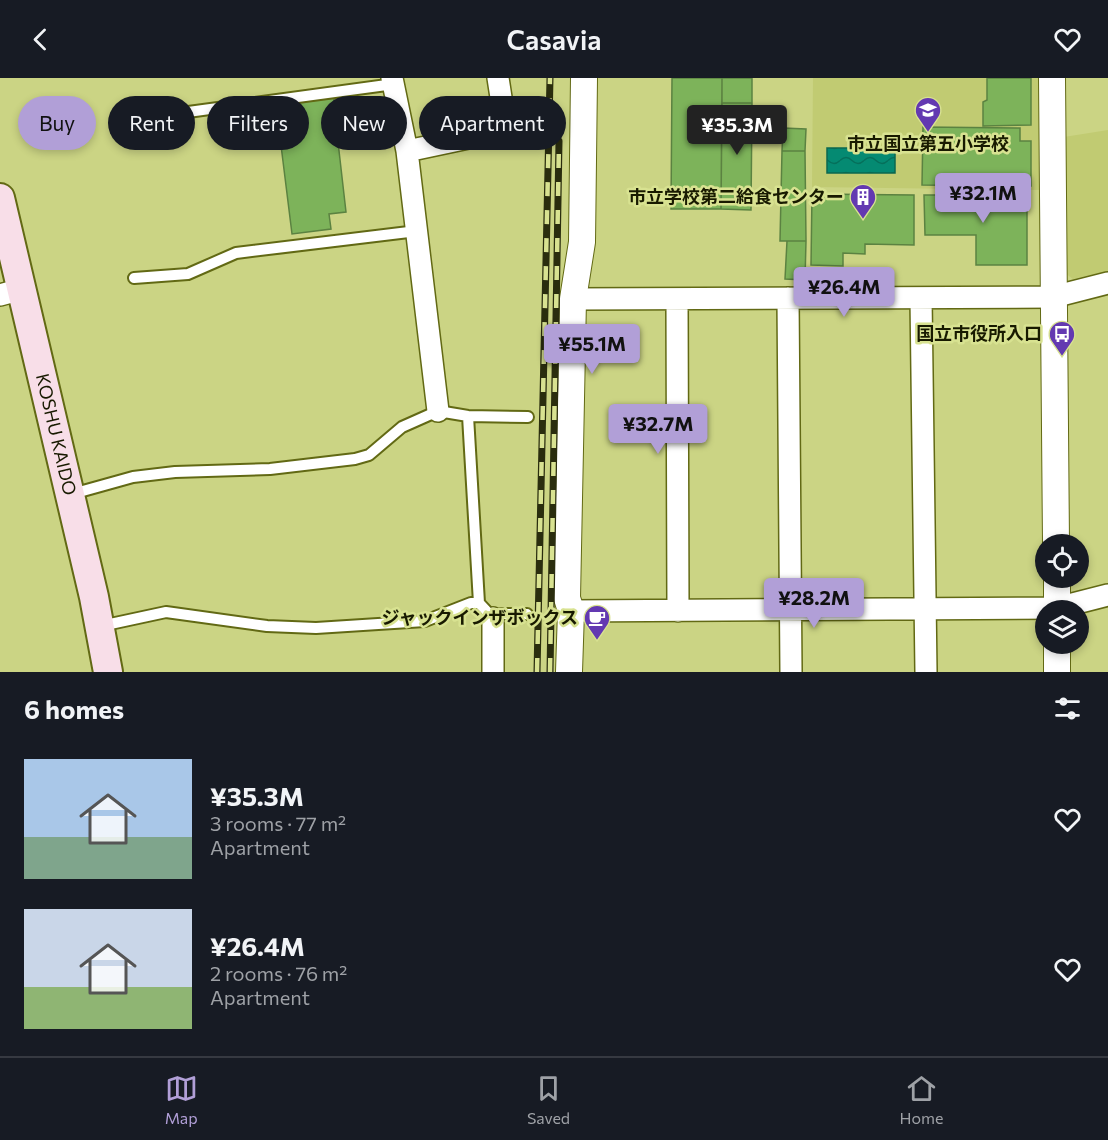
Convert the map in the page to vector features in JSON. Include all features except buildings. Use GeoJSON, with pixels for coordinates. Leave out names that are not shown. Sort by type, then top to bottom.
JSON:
{"type":"FeatureCollection","features":[{"type":"Feature","properties":{"kind":"main road","name":"KOSHU KAIDO"},"geometry":{"type":"LineString","coordinates":[[0,198],[11,292],[70,495],[100,626],[108,672]]}},
{"type":"Feature","properties":{"kind":"street"},"geometry":{"type":"LineString","coordinates":[[407,152],[506,130],[498,78]]}},
{"type":"Feature","properties":{"kind":"street"},"geometry":{"type":"LineString","coordinates":[[569,672],[571,611],[567,598],[573,299],[582,242],[584,78]]}},
{"type":"Feature","properties":{"kind":"street"},"geometry":{"type":"LineString","coordinates":[[1052,78],[1056,534]]}},
{"type":"Feature","properties":{"kind":"street"},"geometry":{"type":"LineString","coordinates":[[393,81],[407,152],[438,411]]}},
{"type":"Feature","properties":{"kind":"street"},"geometry":{"type":"LineString","coordinates":[[573,299],[1053,297],[1108,283]]}},
{"type":"Feature","properties":{"kind":"street"},"geometry":{"type":"LineString","coordinates":[[788,298],[791,672]]}},
{"type":"Feature","properties":{"kind":"street"},"geometry":{"type":"LineString","coordinates":[[921,298],[927,609],[926,672]]}},
{"type":"Feature","properties":{"kind":"street"},"geometry":{"type":"LineString","coordinates":[[676,299],[678,610]]}},
{"type":"Feature","properties":{"kind":"street"},"geometry":{"type":"LineString","coordinates":[[1089,600],[1108,595]]}},
{"type":"Feature","properties":{"kind":"street"},"geometry":{"type":"LineString","coordinates":[[571,611],[1035,609]]}},
{"type":"Feature","properties":{"kind":"street"},"geometry":{"type":"LineString","coordinates":[[486,611],[493,672]]}},
{"type":"Feature","properties":{"kind":"street"},"geometry":{"type":"LineString","coordinates":[[1057,654],[1057,672]]}},
{"type":"Feature","properties":{"kind":"lane"},"geometry":{"type":"LineString","coordinates":[[195,111],[393,81]]}},
{"type":"Feature","properties":{"kind":"lane"},"geometry":{"type":"LineString","coordinates":[[134,278],[188,274],[236,253],[417,231]]}},
{"type":"Feature","properties":{"kind":"lane"},"geometry":{"type":"LineString","coordinates":[[70,495],[133,477],[175,472],[270,469],[355,459],[369,455],[402,427],[438,411],[468,416],[528,417]]}},
{"type":"Feature","properties":{"kind":"lane"},"geometry":{"type":"LineString","coordinates":[[468,416],[486,611]]}},
{"type":"Feature","properties":{"kind":"lane"},"geometry":{"type":"LineString","coordinates":[[100,626],[166,612],[267,626],[316,628],[425,621],[471,603],[486,611],[501,614],[528,614]]}},
{"type":"Feature","properties":{"kind":"shaded area","name":"市立国立第五小学校"},"geometry":{"type":"Polygon","coordinates":[[[813,78],[1042,78],[1045,190],[812,187],[813,78]]]}},
{"type":"Feature","properties":{"kind":"shaded area"},"geometry":{"type":"Polygon","coordinates":[[[1108,130],[1108,271],[1073,279],[1065,273],[1064,137],[1108,130]]]}},
{"type":"Feature","properties":{"kind":"water"},"geometry":{"type":"Polygon","coordinates":[[[827,148],[895,148],[895,173],[827,173],[827,148]]]}},
{"type":"Feature","properties":{"kind":"railway"},"geometry":{"type":"LineString","coordinates":[[537,672],[550,78]]}},
{"type":"Feature","properties":{"kind":"railway"},"geometry":{"type":"LineString","coordinates":[[550,672],[559,150]]}},
{"type":"Feature","properties":{"kind":"place","name":"市立国立第五小学校"},"geometry":{"type":"Point","coordinates":[928,133]}},
{"type":"Feature","properties":{"kind":"place","name":"市立学校第二給食センター"},"geometry":{"type":"Point","coordinates":[863,220]}},
{"type":"Feature","properties":{"kind":"place","name":"国立市役所入口"},"geometry":{"type":"Point","coordinates":[1062,357]}},
{"type":"Feature","properties":{"kind":"place","name":"ジャックインザボックス"},"geometry":{"type":"Point","coordinates":[597,641]}}]}
